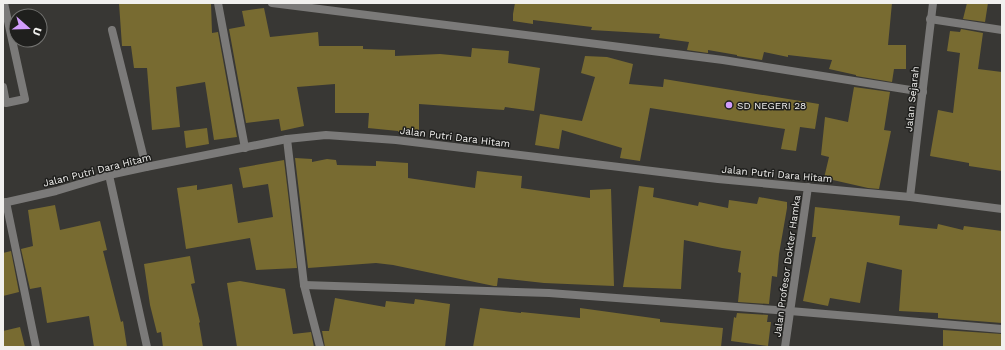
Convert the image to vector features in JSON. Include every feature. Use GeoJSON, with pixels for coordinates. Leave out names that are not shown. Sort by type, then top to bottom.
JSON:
{"type":"FeatureCollection","features":[{"type":"Feature","properties":{"kind":"street"},"geometry":{"type":"LineString","coordinates":[[3,87],[6,103],[25,99],[4,3]]}},
{"type":"Feature","properties":{"kind":"street"},"geometry":{"type":"LineString","coordinates":[[218,3],[245,148]]}},
{"type":"Feature","properties":{"kind":"street"},"geometry":{"type":"LineString","coordinates":[[272,3],[723,60],[922,92]]}},
{"type":"Feature","properties":{"kind":"street","name":"Jalan Sejarah"},"geometry":{"type":"LineString","coordinates":[[910,197],[933,3]]}},
{"type":"Feature","properties":{"kind":"street"},"geometry":{"type":"LineString","coordinates":[[930,19],[1002,30]]}},
{"type":"Feature","properties":{"kind":"street"},"geometry":{"type":"LineString","coordinates":[[112,30],[146,167]]}},
{"type":"Feature","properties":{"kind":"street","name":"Jalan Putri Dara Hitam"},"geometry":{"type":"LineString","coordinates":[[5,202],[56,191],[109,175],[146,167],[287,139],[326,135],[396,140],[718,179],[910,197],[1002,208]]}},
{"type":"Feature","properties":{"kind":"street"},"geometry":{"type":"LineString","coordinates":[[287,139],[304,285],[320,347]]}},
{"type":"Feature","properties":{"kind":"street"},"geometry":{"type":"LineString","coordinates":[[109,175],[147,347]]}},
{"type":"Feature","properties":{"kind":"street","name":"Jalan Profesor Dokter Hamka"},"geometry":{"type":"LineString","coordinates":[[785,347],[808,187]]}},
{"type":"Feature","properties":{"kind":"street"},"geometry":{"type":"LineString","coordinates":[[5,202],[36,347]]}},
{"type":"Feature","properties":{"kind":"street"},"geometry":{"type":"LineString","coordinates":[[304,285],[549,293],[1002,329]]}},
{"type":"Feature","properties":{"kind":"building"},"geometry":{"type":"Polygon","coordinates":[[[119,3],[211,3],[212,33],[218,32],[237,137],[214,140],[205,82],[176,87],[180,127],[152,130],[147,68],[134,68],[131,46],[122,46],[119,3]]]}},
{"type":"Feature","properties":{"kind":"building"},"geometry":{"type":"Polygon","coordinates":[[[515,3],[892,3],[888,45],[906,45],[906,69],[894,69],[892,82],[856,76],[829,69],[832,60],[788,55],[788,57],[764,52],[762,60],[708,50],[708,53],[687,50],[689,42],[659,38],[660,34],[591,30],[592,27],[533,20],[533,24],[513,21],[515,3]]]}},
{"type":"Feature","properties":{"kind":"building"},"geometry":{"type":"Polygon","coordinates":[[[967,3],[988,3],[985,22],[963,19],[967,3]]]}},
{"type":"Feature","properties":{"kind":"building"},"geometry":{"type":"Polygon","coordinates":[[[264,8],[270,37],[318,32],[319,46],[363,46],[363,49],[395,50],[395,56],[440,54],[471,57],[472,48],[509,51],[508,63],[540,68],[534,111],[505,107],[504,110],[419,104],[419,131],[398,132],[368,128],[369,113],[335,113],[335,84],[297,87],[304,126],[281,131],[279,119],[246,123],[229,29],[245,26],[242,11],[264,8]]]}},
{"type":"Feature","properties":{"kind":"building"},"geometry":{"type":"Polygon","coordinates":[[[961,29],[983,33],[978,69],[1002,72],[1002,171],[969,166],[969,163],[930,156],[938,110],[953,113],[960,53],[947,51],[950,31],[960,32],[961,29]]]}},
{"type":"Feature","properties":{"kind":"building"},"geometry":{"type":"Polygon","coordinates":[[[585,56],[607,57],[633,64],[629,84],[663,87],[664,79],[819,104],[815,129],[800,127],[796,151],[781,149],[785,129],[650,108],[640,161],[620,158],[622,148],[562,130],[559,149],[535,145],[540,114],[582,121],[595,77],[581,73],[585,56]]]}},
{"type":"Feature","properties":{"kind":"building"},"geometry":{"type":"Polygon","coordinates":[[[854,87],[890,92],[884,130],[891,131],[879,189],[824,178],[829,157],[821,155],[825,117],[848,122],[854,87]]]}},
{"type":"Feature","properties":{"kind":"building"},"geometry":{"type":"Polygon","coordinates":[[[207,128],[209,144],[186,148],[184,131],[207,128]]]}},
{"type":"Feature","properties":{"kind":"building"},"geometry":{"type":"Polygon","coordinates":[[[295,158],[312,159],[312,162],[327,159],[336,160],[337,165],[376,166],[376,161],[408,163],[408,178],[475,188],[477,171],[522,176],[521,188],[590,198],[590,190],[611,189],[614,286],[544,283],[498,278],[497,286],[494,286],[393,265],[376,263],[308,268],[295,158]]]}},
{"type":"Feature","properties":{"kind":"building"},"geometry":{"type":"Polygon","coordinates":[[[284,160],[297,268],[256,270],[250,238],[186,249],[177,188],[197,185],[197,190],[232,184],[238,223],[273,217],[268,184],[243,188],[239,168],[284,160]]]}},
{"type":"Feature","properties":{"kind":"building"},"geometry":{"type":"Polygon","coordinates":[[[639,186],[654,188],[653,197],[698,206],[699,202],[728,208],[729,200],[757,204],[759,197],[787,202],[777,277],[772,276],[769,304],[738,302],[741,273],[738,272],[741,251],[684,240],[681,289],[623,287],[639,186]]]}},
{"type":"Feature","properties":{"kind":"building"},"geometry":{"type":"Polygon","coordinates":[[[55,205],[60,230],[100,221],[107,250],[103,251],[121,322],[123,321],[127,347],[94,347],[89,316],[47,323],[41,287],[30,289],[21,249],[33,246],[28,210],[55,205]]]}},
{"type":"Feature","properties":{"kind":"building"},"geometry":{"type":"Polygon","coordinates":[[[815,207],[900,216],[899,225],[937,229],[938,224],[963,230],[964,226],[1002,231],[1002,323],[938,318],[938,313],[899,311],[902,270],[867,262],[860,303],[830,298],[828,306],[803,301],[816,237],[812,237],[815,207]]]}},
{"type":"Feature","properties":{"kind":"building"},"geometry":{"type":"Polygon","coordinates":[[[11,251],[19,292],[3,296],[3,253],[11,251]]]}},
{"type":"Feature","properties":{"kind":"building"},"geometry":{"type":"Polygon","coordinates":[[[190,256],[195,283],[191,284],[200,322],[203,347],[163,347],[161,332],[157,333],[150,305],[144,264],[190,256]]]}},
{"type":"Feature","properties":{"kind":"building"},"geometry":{"type":"Polygon","coordinates":[[[240,281],[285,289],[293,334],[311,332],[314,347],[237,347],[227,283],[240,281]]]}},
{"type":"Feature","properties":{"kind":"building"},"geometry":{"type":"Polygon","coordinates":[[[335,298],[385,307],[386,301],[414,304],[415,299],[450,304],[445,347],[325,347],[322,331],[329,331],[335,298]]]}},
{"type":"Feature","properties":{"kind":"building"},"geometry":{"type":"Polygon","coordinates":[[[480,308],[580,318],[580,308],[660,319],[660,322],[723,328],[721,347],[473,347],[480,308]]]}},
{"type":"Feature","properties":{"kind":"building"},"geometry":{"type":"Polygon","coordinates":[[[737,313],[768,315],[767,322],[771,322],[768,346],[731,341],[734,317],[736,318],[737,313]]]}},
{"type":"Feature","properties":{"kind":"building"},"geometry":{"type":"Polygon","coordinates":[[[20,327],[25,347],[3,347],[3,331],[20,327]]]}},
{"type":"Feature","properties":{"kind":"building"},"geometry":{"type":"Polygon","coordinates":[[[943,330],[1002,334],[1002,347],[943,347],[943,330]]]}},
{"type":"Feature","properties":{"kind":"place","name":"SD NEGERI 28"},"geometry":{"type":"Point","coordinates":[729,105]}}]}
